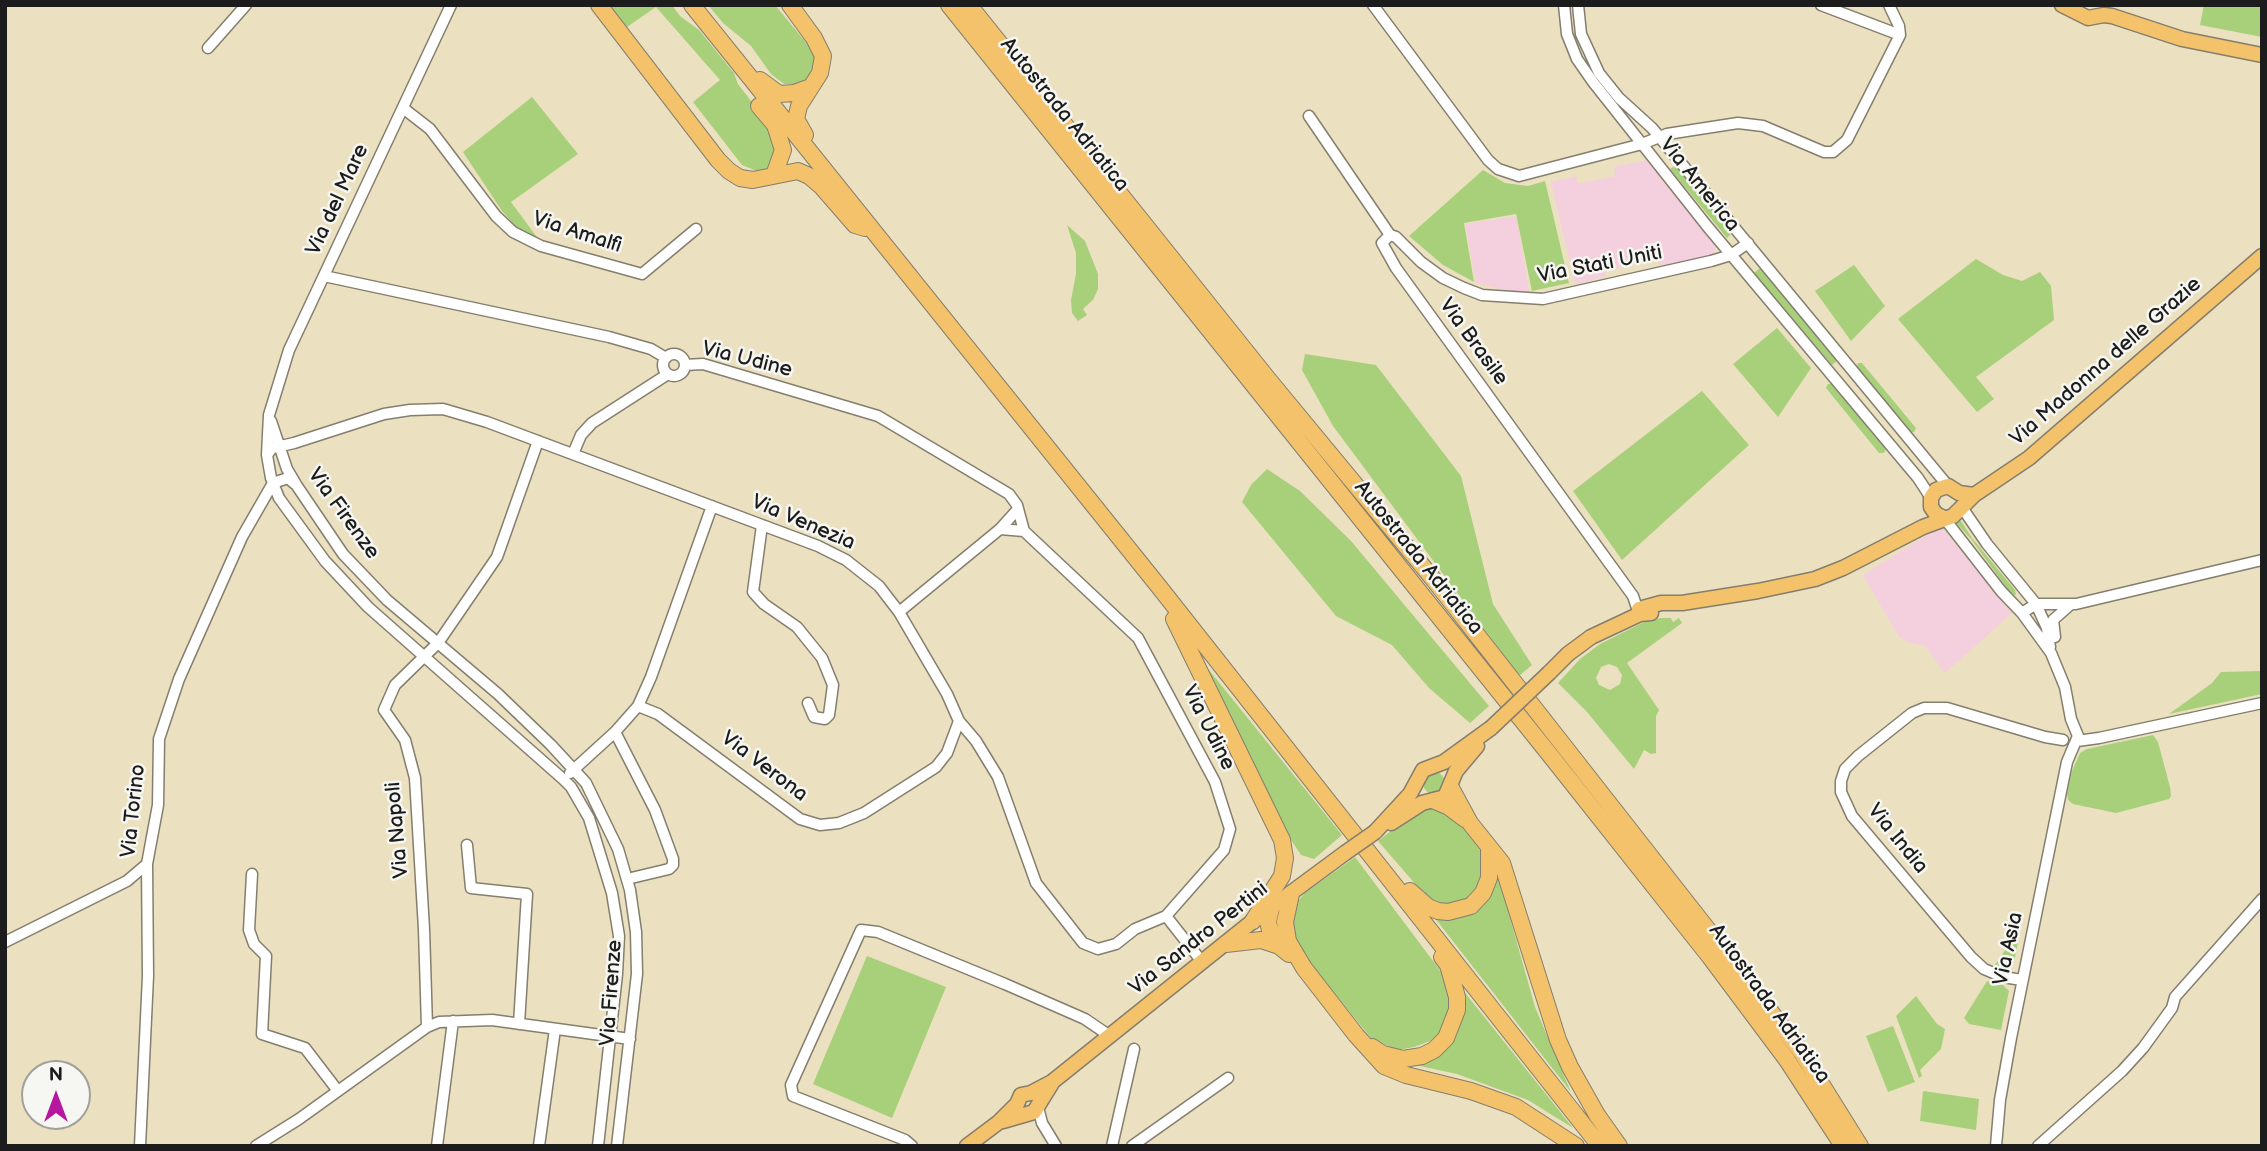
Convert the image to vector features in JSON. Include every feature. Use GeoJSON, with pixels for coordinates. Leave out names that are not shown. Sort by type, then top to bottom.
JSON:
{"type":"FeatureCollection","features":[{"type":"Feature","properties":{"kind":"highway"},"geometry":{"type":"LineString","coordinates":[[599,5],[718,160],[740,178],[753,180],[798,171],[809,176],[855,225],[874,232]]}},
{"type":"Feature","properties":{"kind":"highway"},"geometry":{"type":"LineString","coordinates":[[692,5],[1160,588],[1600,1146]]}},
{"type":"Feature","properties":{"kind":"highway"},"geometry":{"type":"LineString","coordinates":[[790,5],[814,38],[822,56],[820,72],[808,88],[796,119],[803,133],[823,158],[828,176]]}},
{"type":"Feature","properties":{"kind":"highway","name":"Autostrada Adriatica"},"geometry":{"type":"LineString","coordinates":[[949,5],[1550,755],[1710,957],[1849,1141]]}},
{"type":"Feature","properties":{"kind":"highway","name":"Autostrada Adriatica"},"geometry":{"type":"LineString","coordinates":[[969,5],[1268,379],[1434,580],[1734,964],[1802,1053],[1849,1141]]}},
{"type":"Feature","properties":{"kind":"highway"},"geometry":{"type":"LineString","coordinates":[[735,58],[741,83],[775,125],[781,139],[783,150],[774,175]]}},
{"type":"Feature","properties":{"kind":"highway"},"geometry":{"type":"LineString","coordinates":[[735,58],[767,87],[779,94],[808,88]]}},
{"type":"Feature","properties":{"kind":"highway"},"geometry":{"type":"LineString","coordinates":[[1160,588],[1282,840],[1285,858],[1282,876],[1253,921]]}},
{"type":"Feature","properties":{"kind":"highway"},"geometry":{"type":"LineString","coordinates":[[1451,785],[1470,823],[1502,863],[1558,1040],[1597,1115],[1619,1146]]}},
{"type":"Feature","properties":{"kind":"highway"},"geometry":{"type":"LineString","coordinates":[[1432,800],[1449,807],[1470,823]]}},
{"type":"Feature","properties":{"kind":"highway"},"geometry":{"type":"LineString","coordinates":[[1382,869],[1396,874],[1418,900],[1428,907],[1448,912],[1462,910],[1477,900],[1486,886],[1490,870],[1489,847]]}},
{"type":"Feature","properties":{"kind":"highway"},"geometry":{"type":"LineString","coordinates":[[1291,894],[1284,922],[1285,933],[1304,968],[1384,1066],[1406,1075],[1471,1090],[1516,1107],[1576,1146]]}},
{"type":"Feature","properties":{"kind":"highway"},"geometry":{"type":"LineString","coordinates":[[1356,1035],[1383,1054],[1403,1059],[1422,1056],[1434,1050],[1446,1038],[1453,1024],[1457,997],[1448,965],[1417,923],[1408,902]]}},
{"type":"Feature","properties":{"kind":"highway"},"geometry":{"type":"LineString","coordinates":[[1271,908],[1268,922],[1270,930],[1279,946],[1304,968]]}},
{"type":"Feature","properties":{"kind":"highway"},"geometry":{"type":"LineString","coordinates":[[1226,944],[1261,940],[1279,946]]}},
{"type":"Feature","properties":{"kind":"main road"},"geometry":{"type":"LineString","coordinates":[[2062,5],[2088,18],[2095,9],[2109,8],[2172,31],[2262,48]]}},
{"type":"Feature","properties":{"kind":"main road"},"geometry":{"type":"LineString","coordinates":[[2095,9],[2182,39],[2262,55]]}},
{"type":"Feature","properties":{"kind":"main road","name":"Via Madonna delle Grazie"},"geometry":{"type":"LineString","coordinates":[[1936,509],[1953,516],[1961,495],[2029,458],[2261,258]]}},
{"type":"Feature","properties":{"kind":"main road","name":"Via Madonna delle Grazie"},"geometry":{"type":"LineString","coordinates":[[1636,611],[1661,603],[1682,603],[1815,579],[1852,565],[1923,527],[1936,509],[1939,488],[1961,495]]}},
{"type":"Feature","properties":{"kind":"main road","name":"Via Sandro Pertini"},"geometry":{"type":"LineString","coordinates":[[1029,1106],[1052,1082],[1253,921],[1345,853],[1412,808],[1445,797],[1456,771],[1490,730],[1583,642],[1636,611]]}},
{"type":"Feature","properties":{"kind":"main road","name":"Via Sandro Pertini"},"geometry":{"type":"LineString","coordinates":[[1375,832],[1416,785],[1419,774],[1444,762],[1490,730]]}},
{"type":"Feature","properties":{"kind":"main road"},"geometry":{"type":"LineString","coordinates":[[1433,766],[1447,772],[1451,785]]}},
{"type":"Feature","properties":{"kind":"main road"},"geometry":{"type":"LineString","coordinates":[[1416,785],[1420,794],[1432,800]]}},
{"type":"Feature","properties":{"kind":"main road"},"geometry":{"type":"LineString","coordinates":[[967,1146],[999,1122],[1029,1106]]}},
{"type":"Feature","properties":{"kind":"street"},"geometry":{"type":"LineString","coordinates":[[208,48],[246,5]]}},
{"type":"Feature","properties":{"kind":"street","name":"Via del Mare"},"geometry":{"type":"LineString","coordinates":[[269,415],[289,350],[451,5]]}},
{"type":"Feature","properties":{"kind":"street"},"geometry":{"type":"LineString","coordinates":[[1373,5],[1489,160],[1498,169],[1519,176],[1651,140],[1728,124],[1750,123],[1763,126],[1824,152],[1833,152],[1847,140],[1900,35],[1899,26],[1889,5]]}},
{"type":"Feature","properties":{"kind":"street","name":"Via America"},"geometry":{"type":"LineString","coordinates":[[1564,5],[1567,34],[1577,59],[1748,243],[1911,444],[1961,495]]}},
{"type":"Feature","properties":{"kind":"street","name":"Via America"},"geometry":{"type":"LineString","coordinates":[[1578,5],[1581,34],[1599,74],[1651,140],[1731,255],[1919,478],[1936,509]]}},
{"type":"Feature","properties":{"kind":"street"},"geometry":{"type":"LineString","coordinates":[[1821,5],[1900,35]]}},
{"type":"Feature","properties":{"kind":"street","name":"Via Amalfi"},"geometry":{"type":"LineString","coordinates":[[403,108],[430,129],[496,216],[513,232],[541,246],[642,274],[696,229]]}},
{"type":"Feature","properties":{"kind":"street","name":"Via Brasile"},"geometry":{"type":"LineString","coordinates":[[1309,116],[1390,235],[1382,243],[1396,268],[1625,588],[1636,611]]}},
{"type":"Feature","properties":{"kind":"street","name":"Via Stati Uniti"},"geometry":{"type":"LineString","coordinates":[[1390,235],[1396,237],[1421,262],[1443,278],[1482,295],[1543,299],[1731,255],[1748,243]]}},
{"type":"Feature","properties":{"kind":"street","name":"Via Udine"},"geometry":{"type":"LineString","coordinates":[[324,276],[609,337],[651,349],[666,358],[680,356],[685,365]]}},
{"type":"Feature","properties":{"kind":"street"},"geometry":{"type":"LineString","coordinates":[[666,358],[663,367],[668,374]]}},
{"type":"Feature","properties":{"kind":"street","name":"Via Udine"},"geometry":{"type":"LineString","coordinates":[[685,365],[703,364],[878,416],[1009,494],[1018,509],[1024,531],[1138,638],[1215,782],[1230,830],[1224,850],[1166,916]]}},
{"type":"Feature","properties":{"kind":"street"},"geometry":{"type":"LineString","coordinates":[[1831,374],[1845,364]]}},
{"type":"Feature","properties":{"kind":"street","name":"Via Udine"},"geometry":{"type":"LineString","coordinates":[[573,454],[581,435],[592,423],[668,374],[681,374],[685,365]]}},
{"type":"Feature","properties":{"kind":"street","name":"Via Venezia"},"geometry":{"type":"LineString","coordinates":[[267,455],[272,448],[384,414],[443,409],[538,441],[818,546],[852,564],[879,586],[899,612],[947,694],[959,721],[976,741],[998,777],[1036,883],[1083,943],[1098,950],[1116,944],[1135,929],[1166,916]]}},
{"type":"Feature","properties":{"kind":"street","name":"Via Firenze"},"geometry":{"type":"LineString","coordinates":[[269,415],[297,486],[343,554],[387,600],[498,694],[586,783],[618,849],[627,879],[636,932],[637,974],[617,1146]]}},
{"type":"Feature","properties":{"kind":"street","name":"Via Firenze"},"geometry":{"type":"LineString","coordinates":[[269,415],[267,455],[273,483],[279,498],[325,561],[368,607],[427,655],[563,779],[589,818],[612,893],[619,936],[598,1146]]}},
{"type":"Feature","properties":{"kind":"street"},"geometry":{"type":"LineString","coordinates":[[427,655],[497,557],[538,441]]}},
{"type":"Feature","properties":{"kind":"street"},"geometry":{"type":"LineString","coordinates":[[1899,456],[1911,444]]}},
{"type":"Feature","properties":{"kind":"street"},"geometry":{"type":"LineString","coordinates":[[263,502],[271,498],[293,498],[297,486],[288,478],[273,483]]}},
{"type":"Feature","properties":{"kind":"street","name":"Via Torino"},"geometry":{"type":"LineString","coordinates":[[140,1146],[148,976],[147,864],[158,805],[159,739],[169,707],[242,537],[273,483]]}},
{"type":"Feature","properties":{"kind":"street"},"geometry":{"type":"LineString","coordinates":[[1961,495],[1969,520],[2036,604],[2047,628],[2051,653],[2065,687],[2071,719],[2070,737]]}},
{"type":"Feature","properties":{"kind":"street"},"geometry":{"type":"LineString","coordinates":[[563,779],[615,732],[638,706],[651,677],[712,506]]}},
{"type":"Feature","properties":{"kind":"street"},"geometry":{"type":"LineString","coordinates":[[899,612],[1000,528],[1018,509]]}},
{"type":"Feature","properties":{"kind":"street"},"geometry":{"type":"LineString","coordinates":[[1936,509],[2001,591],[2022,613],[2051,653]]}},
{"type":"Feature","properties":{"kind":"street"},"geometry":{"type":"LineString","coordinates":[[762,525],[753,592],[764,604],[797,627],[822,658],[833,685],[829,715],[825,719],[814,717],[808,703]]}},
{"type":"Feature","properties":{"kind":"street"},"geometry":{"type":"LineString","coordinates":[[1000,528],[1024,531]]}},
{"type":"Feature","properties":{"kind":"street"},"geometry":{"type":"LineString","coordinates":[[2022,613],[2036,604],[2070,605],[2262,560]]}},
{"type":"Feature","properties":{"kind":"street"},"geometry":{"type":"LineString","coordinates":[[2051,653],[2055,642],[2053,621],[2070,605]]}},
{"type":"Feature","properties":{"kind":"street","name":"Via Napoli"},"geometry":{"type":"LineString","coordinates":[[427,655],[395,684],[384,710],[405,740],[415,778],[427,1027]]}},
{"type":"Feature","properties":{"kind":"street","name":"Via India"},"geometry":{"type":"LineString","coordinates":[[2022,980],[2003,977],[1984,969],[1970,957],[1852,816],[1841,792],[1845,769],[1912,713],[1924,708],[1947,708],[2045,737],[2099,738],[2262,704]]}},
{"type":"Feature","properties":{"kind":"street","name":"Via Verona"},"geometry":{"type":"LineString","coordinates":[[638,706],[658,714],[800,819],[820,825],[839,823],[864,813],[936,767],[947,753],[959,721]]}},
{"type":"Feature","properties":{"kind":"street"},"geometry":{"type":"LineString","coordinates":[[615,732],[655,810],[673,859],[673,865],[669,869],[627,879]]}},
{"type":"Feature","properties":{"kind":"street","name":"Via Asia"},"geometry":{"type":"LineString","coordinates":[[1996,1146],[2003,1080],[2070,737]]}},
{"type":"Feature","properties":{"kind":"street"},"geometry":{"type":"LineString","coordinates":[[467,845],[471,888],[527,894],[519,1024]]}},
{"type":"Feature","properties":{"kind":"street"},"geometry":{"type":"LineString","coordinates":[[5,942],[127,881],[147,864]]}},
{"type":"Feature","properties":{"kind":"street"},"geometry":{"type":"LineString","coordinates":[[252,874],[249,930],[254,944],[266,956],[262,1034],[305,1048],[338,1090]]}},
{"type":"Feature","properties":{"kind":"street"},"geometry":{"type":"LineString","coordinates":[[2038,1146],[2143,1048],[2190,978],[2262,899]]}},
{"type":"Feature","properties":{"kind":"street"},"geometry":{"type":"LineString","coordinates":[[1166,916],[1203,963]]}},
{"type":"Feature","properties":{"kind":"street"},"geometry":{"type":"LineString","coordinates":[[912,1146],[905,1140],[793,1096],[791,1085],[862,930],[878,932],[1085,1018],[1110,1036]]}},
{"type":"Feature","properties":{"kind":"street"},"geometry":{"type":"LineString","coordinates":[[256,1146],[427,1027],[439,1022],[492,1020],[630,1039]]}},
{"type":"Feature","properties":{"kind":"street"},"geometry":{"type":"LineString","coordinates":[[437,1146],[453,1021]]}},
{"type":"Feature","properties":{"kind":"street"},"geometry":{"type":"LineString","coordinates":[[539,1146],[555,1029]]}},
{"type":"Feature","properties":{"kind":"street"},"geometry":{"type":"LineString","coordinates":[[1112,1146],[1134,1049]]}},
{"type":"Feature","properties":{"kind":"street"},"geometry":{"type":"LineString","coordinates":[[1132,1146],[1228,1077]]}},
{"type":"Feature","properties":{"kind":"street"},"geometry":{"type":"LineString","coordinates":[[1029,1106],[1056,1146]]}},
{"type":"Feature","properties":{"kind":"shaded area"},"geometry":{"type":"Polygon","coordinates":[[[1647,160],[1715,242],[1716,250],[1713,255],[1660,267],[1657,258],[1605,271],[1606,277],[1575,284],[1551,182],[1576,176],[1578,184],[1615,176],[1614,167],[1647,160]]]}},
{"type":"Feature","properties":{"kind":"shaded area"},"geometry":{"type":"Polygon","coordinates":[[[1516,216],[1529,291],[1513,292],[1476,283],[1465,224],[1516,216]]]}},
{"type":"Feature","properties":{"kind":"shaded area"},"geometry":{"type":"Polygon","coordinates":[[[1941,526],[2012,613],[1945,673],[1925,646],[1899,637],[1863,575],[1941,526]]]}},
{"type":"Feature","properties":{"kind":"green space"},"geometry":{"type":"Polygon","coordinates":[[[610,5],[672,5],[680,16],[699,30],[734,73],[738,84],[774,131],[779,143],[769,168],[759,172],[742,165],[693,102],[720,80],[656,7],[627,27],[610,5]]]}},
{"type":"Feature","properties":{"kind":"green space"},"geometry":{"type":"Polygon","coordinates":[[[708,5],[775,5],[814,52],[816,65],[811,78],[799,84],[784,84],[771,74],[751,46],[723,23],[708,5]]]}},
{"type":"Feature","properties":{"kind":"green space"},"geometry":{"type":"Polygon","coordinates":[[[2204,5],[2262,5],[2262,37],[2200,25],[2204,5]]]}},
{"type":"Feature","properties":{"kind":"green space"},"geometry":{"type":"Polygon","coordinates":[[[532,97],[578,154],[511,202],[539,240],[516,227],[502,211],[463,152],[532,97]]]}},
{"type":"Feature","properties":{"kind":"green space"},"geometry":{"type":"Polygon","coordinates":[[[1675,166],[1732,233],[1727,238],[1670,169],[1675,166]]]}},
{"type":"Feature","properties":{"kind":"green space"},"geometry":{"type":"Polygon","coordinates":[[[1483,170],[1505,183],[1528,186],[1545,181],[1569,283],[1532,291],[1516,214],[1464,223],[1474,282],[1443,265],[1409,236],[1483,170]]]}},
{"type":"Feature","properties":{"kind":"green space"},"geometry":{"type":"Polygon","coordinates":[[[1067,225],[1085,241],[1098,274],[1098,289],[1093,300],[1083,309],[1087,315],[1078,321],[1072,313],[1071,300],[1076,274],[1076,253],[1067,225]]]}},
{"type":"Feature","properties":{"kind":"green space"},"geometry":{"type":"Polygon","coordinates":[[[1976,259],[2003,275],[2022,281],[2040,272],[2051,286],[2054,320],[1976,377],[1994,399],[1977,412],[1898,319],[1976,259]]]}},
{"type":"Feature","properties":{"kind":"green space"},"geometry":{"type":"Polygon","coordinates":[[[1854,265],[1885,306],[1851,341],[1815,291],[1854,265]]]}},
{"type":"Feature","properties":{"kind":"green space"},"geometry":{"type":"Polygon","coordinates":[[[1760,268],[1837,361],[1832,365],[1754,273],[1760,268]]]}},
{"type":"Feature","properties":{"kind":"green space"},"geometry":{"type":"Polygon","coordinates":[[[1777,328],[1811,368],[1778,417],[1733,364],[1777,328]]]}},
{"type":"Feature","properties":{"kind":"green space"},"geometry":{"type":"Polygon","coordinates":[[[1305,354],[1376,365],[1461,476],[1493,604],[1532,665],[1519,676],[1333,426],[1302,370],[1305,354]]]}},
{"type":"Feature","properties":{"kind":"green space"},"geometry":{"type":"Polygon","coordinates":[[[1858,363],[1862,363],[1916,428],[1914,432],[1909,433],[1856,368],[1858,363]]]}},
{"type":"Feature","properties":{"kind":"green space"},"geometry":{"type":"Polygon","coordinates":[[[1828,384],[1833,384],[1886,449],[1884,453],[1879,453],[1826,388],[1828,384]]]}},
{"type":"Feature","properties":{"kind":"green space"},"geometry":{"type":"Polygon","coordinates":[[[1702,391],[1749,445],[1622,560],[1573,491],[1702,391]]]}},
{"type":"Feature","properties":{"kind":"green space"},"geometry":{"type":"Polygon","coordinates":[[[1267,469],[1300,491],[1351,541],[1489,706],[1470,723],[1429,688],[1392,645],[1336,616],[1242,502],[1251,485],[1267,469]]]}},
{"type":"Feature","properties":{"kind":"green space"},"geometry":{"type":"Polygon","coordinates":[[[1961,521],[2015,590],[2016,595],[2011,594],[1957,524],[1961,521]]]}},
{"type":"Feature","properties":{"kind":"green space"},"geometry":{"type":"Polygon","coordinates":[[[1671,618],[1673,622],[1679,618],[1682,623],[1627,663],[1659,710],[1656,716],[1656,753],[1651,754],[1644,750],[1634,769],[1587,712],[1558,683],[1580,659],[1600,644],[1644,622],[1671,618]],[[1609,664],[1601,667],[1596,678],[1599,685],[1610,690],[1620,684],[1622,675],[1617,667],[1609,664]]]}},
{"type":"Feature","properties":{"kind":"green space"},"geometry":{"type":"Polygon","coordinates":[[[1205,665],[1342,835],[1314,859],[1301,855],[1289,837],[1205,665]]]}},
{"type":"Feature","properties":{"kind":"green space"},"geometry":{"type":"Polygon","coordinates":[[[2262,671],[2262,694],[2169,714],[2212,683],[2221,672],[2262,671]]]}},
{"type":"Feature","properties":{"kind":"green space"},"geometry":{"type":"Polygon","coordinates":[[[2153,735],[2158,742],[2170,787],[2169,799],[2116,813],[2073,804],[2068,800],[2072,771],[2080,753],[2087,749],[2153,735]]]}},
{"type":"Feature","properties":{"kind":"green space"},"geometry":{"type":"Polygon","coordinates":[[[1434,772],[1442,775],[1445,783],[1442,791],[1434,794],[1426,791],[1423,783],[1426,775],[1434,772]]]}},
{"type":"Feature","properties":{"kind":"green space"},"geometry":{"type":"Polygon","coordinates":[[[1437,806],[1467,828],[1484,857],[1483,883],[1464,903],[1448,906],[1430,901],[1378,841],[1416,811],[1437,806]]]}},
{"type":"Feature","properties":{"kind":"green space"},"geometry":{"type":"Polygon","coordinates":[[[1355,857],[1445,977],[1451,999],[1448,1018],[1442,1031],[1430,1041],[1414,1047],[1398,1050],[1371,1038],[1294,943],[1291,916],[1296,903],[1305,893],[1355,857]]]}},
{"type":"Feature","properties":{"kind":"green space"},"geometry":{"type":"Polygon","coordinates":[[[1497,872],[1535,1007],[1571,1092],[1434,917],[1457,917],[1497,872]]]}},
{"type":"Feature","properties":{"kind":"green space"},"geometry":{"type":"Polygon","coordinates":[[[2018,931],[2020,932],[2013,967],[2007,969],[1995,965],[2018,931]]]}},
{"type":"Feature","properties":{"kind":"green space"},"geometry":{"type":"Polygon","coordinates":[[[867,956],[946,987],[892,1118],[813,1084],[867,956]]]}},
{"type":"Feature","properties":{"kind":"green space"},"geometry":{"type":"Polygon","coordinates":[[[1987,981],[2003,985],[2009,991],[2001,1030],[1969,1024],[1964,1018],[1987,981]]]}},
{"type":"Feature","properties":{"kind":"green space"},"geometry":{"type":"Polygon","coordinates":[[[1462,989],[1573,1128],[1528,1100],[1457,1074],[1397,1061],[1427,1059],[1462,989]]]}},
{"type":"Feature","properties":{"kind":"green space"},"geometry":{"type":"Polygon","coordinates":[[[1916,996],[1937,1024],[1945,1029],[1941,1049],[1920,1070],[1922,1076],[1919,1078],[1896,1016],[1916,996]]]}},
{"type":"Feature","properties":{"kind":"green space"},"geometry":{"type":"Polygon","coordinates":[[[1893,1026],[1915,1082],[1888,1092],[1866,1036],[1893,1026]]]}},
{"type":"Feature","properties":{"kind":"green space"},"geometry":{"type":"Polygon","coordinates":[[[1923,1091],[1979,1099],[1976,1130],[1920,1121],[1923,1091]]]}}]}
